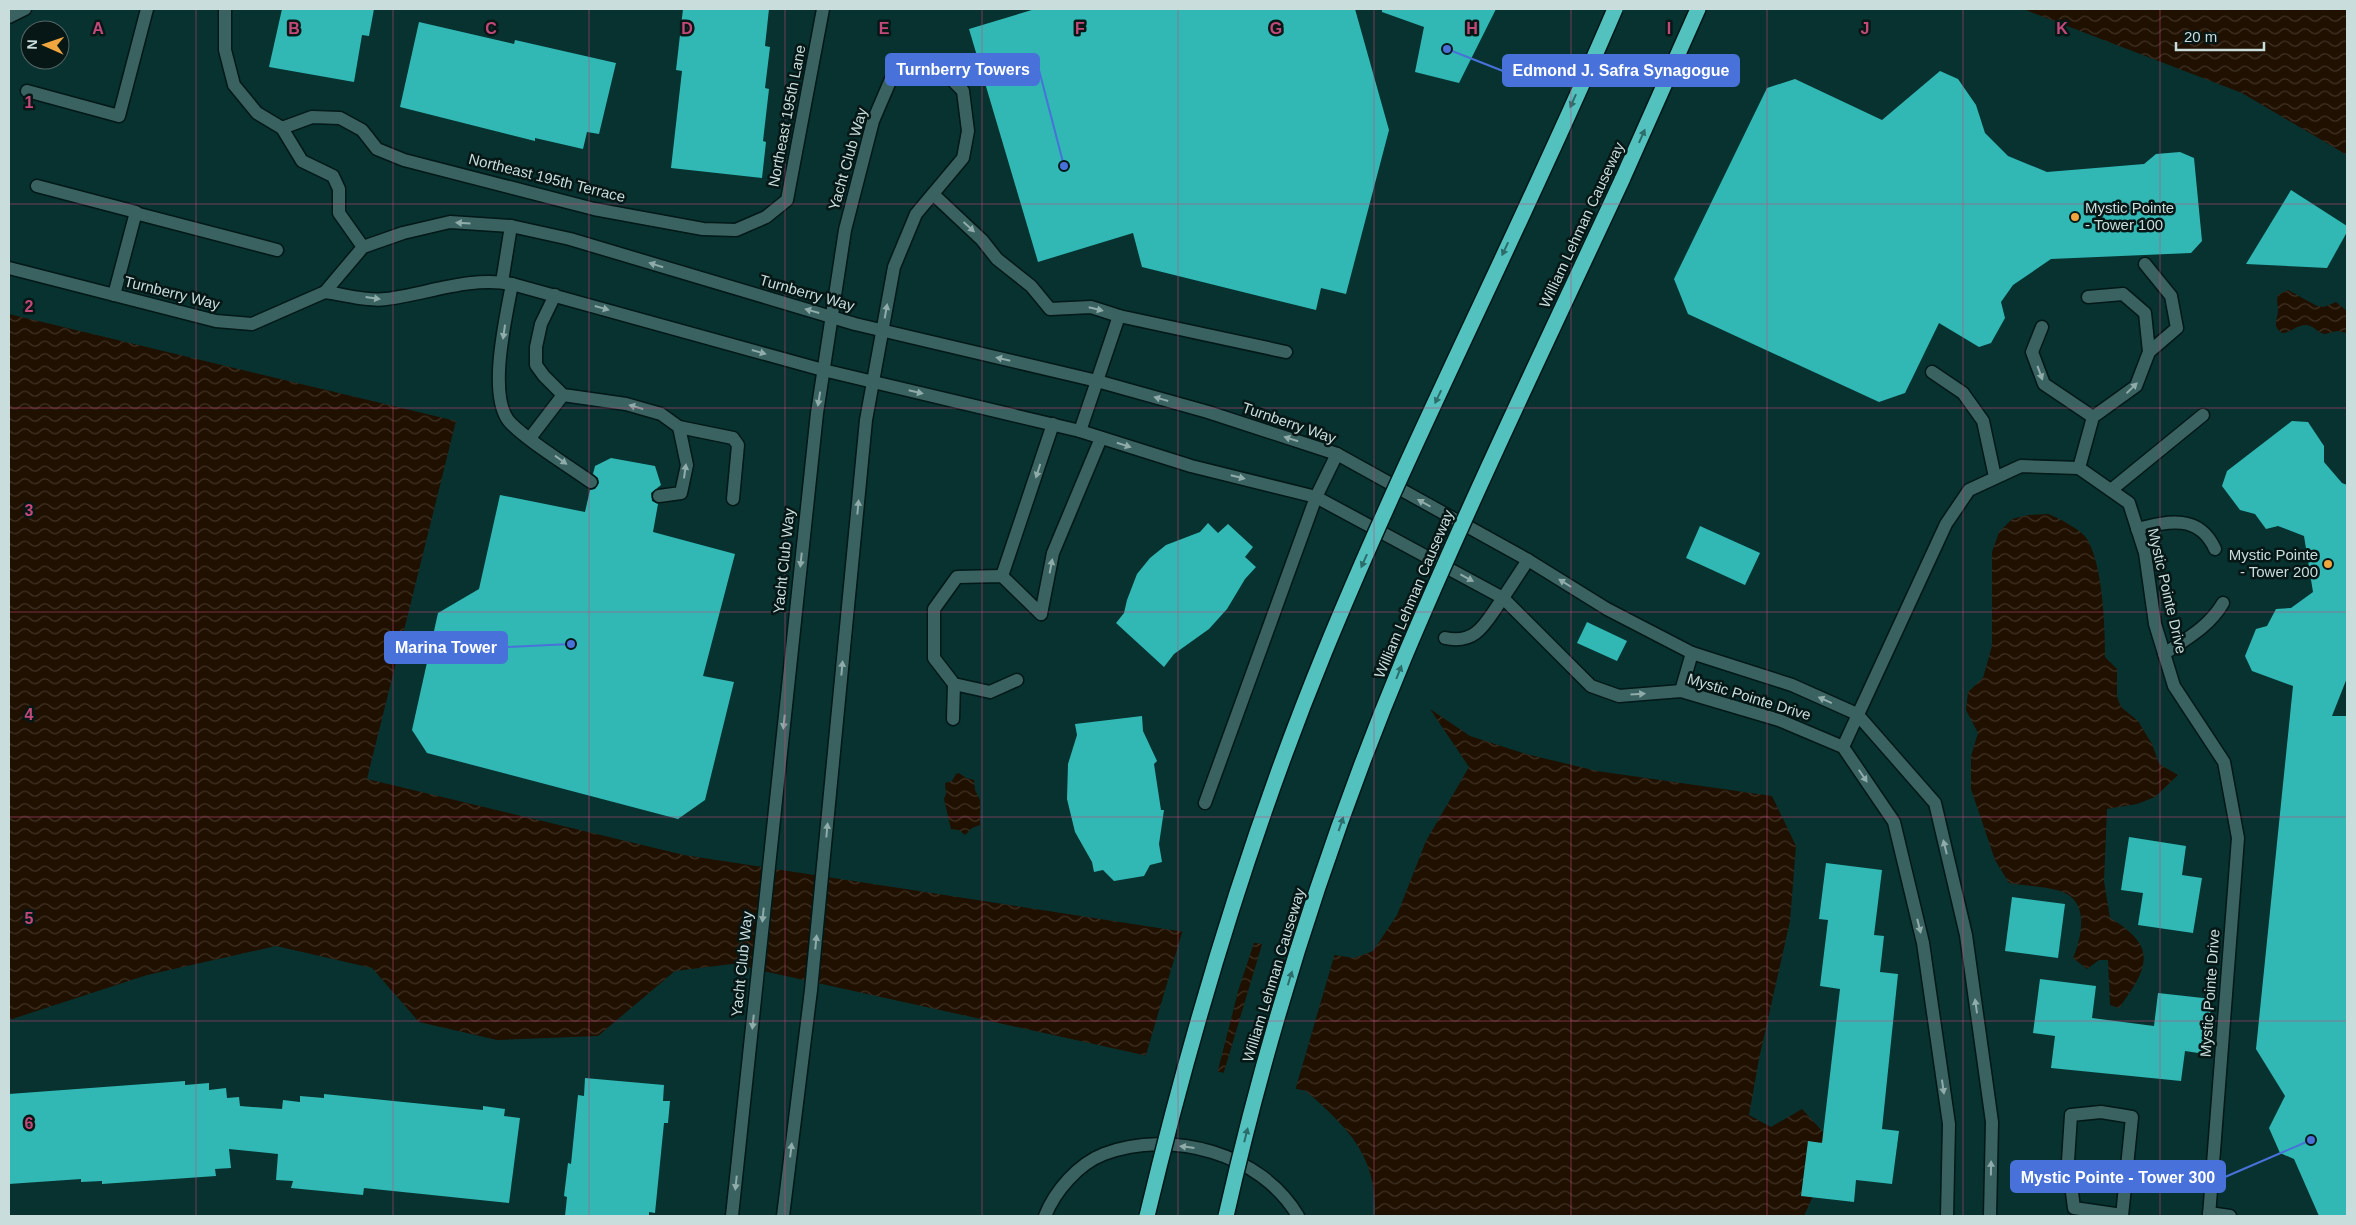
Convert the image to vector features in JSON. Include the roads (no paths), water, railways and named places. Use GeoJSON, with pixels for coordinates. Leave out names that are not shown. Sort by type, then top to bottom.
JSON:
{"type":"FeatureCollection","features":[{"type":"Feature","properties":{"kind":"highway"},"geometry":{"type":"LineString","coordinates":[[1147,1216],[1185,1060],[1215,959],[1265,807],[1304,704],[1388,507],[1615,9]]}},
{"type":"Feature","properties":{"kind":"highway","name":"William Lehman Causeway"},"geometry":{"type":"LineString","coordinates":[[1226,1216],[1251,1114],[1306,927],[1346,810],[1403,661],[1470,509],[1622,180],[1698,9]]}},
{"type":"Feature","properties":{"kind":"street"},"geometry":{"type":"LineString","coordinates":[[9,17],[25,9]]}},
{"type":"Feature","properties":{"kind":"street"},"geometry":{"type":"LineString","coordinates":[[27,91],[119,116],[147,9]]}},
{"type":"Feature","properties":{"kind":"street"},"geometry":{"type":"LineString","coordinates":[[225,9],[225,50],[234,85],[257,113],[282,128],[302,162],[334,176],[339,189],[339,213],[364,247]]}},
{"type":"Feature","properties":{"kind":"street","name":"Northeast 195th Lane"},"geometry":{"type":"LineString","coordinates":[[736,230],[766,217],[787,200],[823,9]]}},
{"type":"Feature","properties":{"kind":"street","name":"Yacht Club Way"},"geometry":{"type":"LineString","coordinates":[[732,1216],[816,413],[845,230],[873,121],[891,80],[913,63],[937,64],[963,91],[968,131],[963,158],[916,214],[894,267],[872,382],[865,430],[811,990],[783,1216]]}},
{"type":"Feature","properties":{"kind":"street","name":"Northeast 195th Terrace"},"geometry":{"type":"LineString","coordinates":[[282,128],[312,117],[340,118],[362,130],[377,149],[404,160],[594,208],[703,229],[736,230]]}},
{"type":"Feature","properties":{"kind":"street"},"geometry":{"type":"LineString","coordinates":[[37,186],[276,250]]}},
{"type":"Feature","properties":{"kind":"street"},"geometry":{"type":"LineString","coordinates":[[933,194],[982,240],[996,259],[1031,286],[1050,309],[1091,307],[1119,316],[1286,352]]}},
{"type":"Feature","properties":{"kind":"street"},"geometry":{"type":"LineString","coordinates":[[114,295],[135,213]]}},
{"type":"Feature","properties":{"kind":"street","name":"Turnberry Way"},"geometry":{"type":"LineString","coordinates":[[9,268],[216,321],[252,324],[324,292],[364,247],[403,233],[450,222],[511,226],[570,239],[832,317],[1096,381],[1208,412],[1337,454],[1316,497],[1204,802]]}},
{"type":"Feature","properties":{"kind":"street"},"geometry":{"type":"LineString","coordinates":[[511,226],[498,375],[504,411],[509,420],[530,438],[592,482]]}},
{"type":"Feature","properties":{"kind":"street"},"geometry":{"type":"LineString","coordinates":[[2145,264],[2172,296],[2177,328],[2149,352]]}},
{"type":"Feature","properties":{"kind":"street"},"geometry":{"type":"LineString","coordinates":[[324,292],[384,300],[449,286],[507,283],[823,370],[1080,431],[1191,466],[1316,497]]}},
{"type":"Feature","properties":{"kind":"street"},"geometry":{"type":"LineString","coordinates":[[1947,1216],[1948,1124],[1923,943],[1894,822],[1843,747],[1946,524],[1969,490],[2020,466],[2079,468],[2093,416],[2136,386],[2149,352],[2145,313],[2122,294],[2088,297]]}},
{"type":"Feature","properties":{"kind":"street"},"geometry":{"type":"LineString","coordinates":[[555,295],[541,324],[536,347],[536,365],[544,376],[564,395],[626,404],[661,414],[679,427],[733,438],[738,445],[733,499]]}},
{"type":"Feature","properties":{"kind":"street"},"geometry":{"type":"LineString","coordinates":[[1080,431],[1119,316]]}},
{"type":"Feature","properties":{"kind":"street"},"geometry":{"type":"LineString","coordinates":[[2042,328],[2032,352],[2044,384],[2093,416]]}},
{"type":"Feature","properties":{"kind":"street"},"geometry":{"type":"LineString","coordinates":[[1932,372],[1963,393],[1983,422],[1995,477]]}},
{"type":"Feature","properties":{"kind":"street"},"geometry":{"type":"LineString","coordinates":[[530,438],[564,395]]}},
{"type":"Feature","properties":{"kind":"street"},"geometry":{"type":"LineString","coordinates":[[2111,490],[2203,415]]}},
{"type":"Feature","properties":{"kind":"street"},"geometry":{"type":"LineString","coordinates":[[1002,576],[1053,424]]}},
{"type":"Feature","properties":{"kind":"street"},"geometry":{"type":"LineString","coordinates":[[659,496],[681,493],[687,465],[679,427]]}},
{"type":"Feature","properties":{"kind":"street"},"geometry":{"type":"LineString","coordinates":[[953,719],[954,684],[934,658],[934,609],[957,577],[1002,576],[1041,614],[1053,552],[1101,438]]}},
{"type":"Feature","properties":{"kind":"street","name":"Mystic Pointe Drive"},"geometry":{"type":"LineString","coordinates":[[1337,454],[1528,560],[1607,609],[1692,653],[1792,685],[1857,714],[1934,804],[1966,935],[1992,1122],[1990,1216]]}},
{"type":"Feature","properties":{"kind":"street","name":"Mystic Pointe Drive"},"geometry":{"type":"LineString","coordinates":[[2079,468],[2129,503],[2145,553],[2155,624],[2174,686],[2224,762],[2238,838],[2209,1215]]}},
{"type":"Feature","properties":{"kind":"street","name":"Mystic Pointe Drive"},"geometry":{"type":"LineString","coordinates":[[1316,497],[1503,598],[1591,686],[1619,696],[1681,691],[1779,720],[1843,747]]}},
{"type":"Feature","properties":{"kind":"street"},"geometry":{"type":"LineString","coordinates":[[2137,530],[2164,522],[2191,524],[2203,530],[2215,549]]}},
{"type":"Feature","properties":{"kind":"street"},"geometry":{"type":"LineString","coordinates":[[1445,638],[1463,640],[1478,633],[1528,560]]}},
{"type":"Feature","properties":{"kind":"street"},"geometry":{"type":"LineString","coordinates":[[2164,654],[2204,628],[2216,616],[2223,604]]}},
{"type":"Feature","properties":{"kind":"street"},"geometry":{"type":"LineString","coordinates":[[1681,691],[1692,653]]}},
{"type":"Feature","properties":{"kind":"street"},"geometry":{"type":"LineString","coordinates":[[954,684],[990,692],[1017,680]]}},
{"type":"Feature","properties":{"kind":"street"},"geometry":{"type":"LineString","coordinates":[[2101,1112],[2132,1117],[2122,1216],[2074,1208],[2068,1161],[2071,1115],[2101,1112]]}},
{"type":"Feature","properties":{"kind":"street"},"geometry":{"type":"LineString","coordinates":[[1045,1216],[1056,1193],[1068,1181],[1102,1155],[1132,1148],[1168,1146],[1202,1149],[1244,1165],[1272,1183],[1284,1194],[1298,1216]]}},
{"type":"Feature","properties":{"kind":"street"},"geometry":{"type":"LineString","coordinates":[[2209,1215],[2230,1216]]}},
{"type":"Feature","properties":{"kind":"water"},"geometry":{"type":"Polygon","coordinates":[[[2023,9],[2347,9],[2347,155],[2242,93],[2023,9]]]}},
{"type":"Feature","properties":{"kind":"water"},"geometry":{"type":"Polygon","coordinates":[[[2288,290],[2317,306],[2324,307],[2336,302],[2347,311],[2347,333],[2337,331],[2325,334],[2312,327],[2302,325],[2282,333],[2276,326],[2277,297],[2288,290]]]}},
{"type":"Feature","properties":{"kind":"water"},"geometry":{"type":"Polygon","coordinates":[[[9,314],[456,421],[367,779],[684,855],[1354,958],[1373,951],[1397,915],[1426,841],[1469,767],[1430,709],[1470,736],[1526,754],[1597,771],[1772,796],[1796,846],[1790,921],[1759,1059],[1749,1115],[1771,1127],[1802,1109],[1824,1133],[1818,1185],[1804,1216],[1375,1216],[1371,1176],[1357,1145],[1335,1118],[1306,1091],[732,964],[675,971],[598,1036],[497,1040],[419,1022],[372,968],[276,946],[147,975],[9,1020],[9,314]]]}},
{"type":"Feature","properties":{"kind":"water"},"geometry":{"type":"Polygon","coordinates":[[[2048,514],[2075,528],[2087,539],[2097,564],[2100,580],[2104,613],[2105,657],[2117,669],[2117,697],[2121,707],[2138,721],[2152,744],[2159,764],[2178,775],[2155,797],[2137,804],[2107,809],[2104,881],[2110,918],[2136,939],[2142,949],[2144,959],[2137,981],[2119,1008],[2110,1005],[2108,960],[2099,960],[2087,969],[2073,958],[2081,928],[2079,908],[2074,900],[2067,894],[2056,890],[2009,883],[1995,860],[1971,789],[1971,756],[1978,733],[1966,710],[1968,692],[1983,678],[1992,646],[1992,552],[1999,532],[2012,519],[2028,515],[2048,514]]]}},
{"type":"Feature","properties":{"kind":"water"},"geometry":{"type":"Polygon","coordinates":[[[959,773],[966,778],[974,780],[975,790],[980,800],[980,825],[972,828],[965,835],[959,830],[951,829],[944,799],[946,794],[945,783],[952,781],[956,774],[959,773]]]}},
{"type":"Feature","properties":{"kind":"place","name":"Edmond J. Safra Synagogue"},"geometry":{"type":"Point","coordinates":[1447,49]}},
{"type":"Feature","properties":{"kind":"place","name":"Turnberry Towers"},"geometry":{"type":"Point","coordinates":[1064,166]}},
{"type":"Feature","properties":{"kind":"place","name":"Mystic Pointe - Tower 100"},"geometry":{"type":"Point","coordinates":[2075,217]}},
{"type":"Feature","properties":{"kind":"place","name":"Mystic Pointe - Tower 200"},"geometry":{"type":"Point","coordinates":[2328,564]}},
{"type":"Feature","properties":{"kind":"place","name":"Marina Tower"},"geometry":{"type":"Point","coordinates":[571,644]}},
{"type":"Feature","properties":{"kind":"place","name":"Mystic Pointe - Tower 300"},"geometry":{"type":"Point","coordinates":[2311,1140]}}]}
